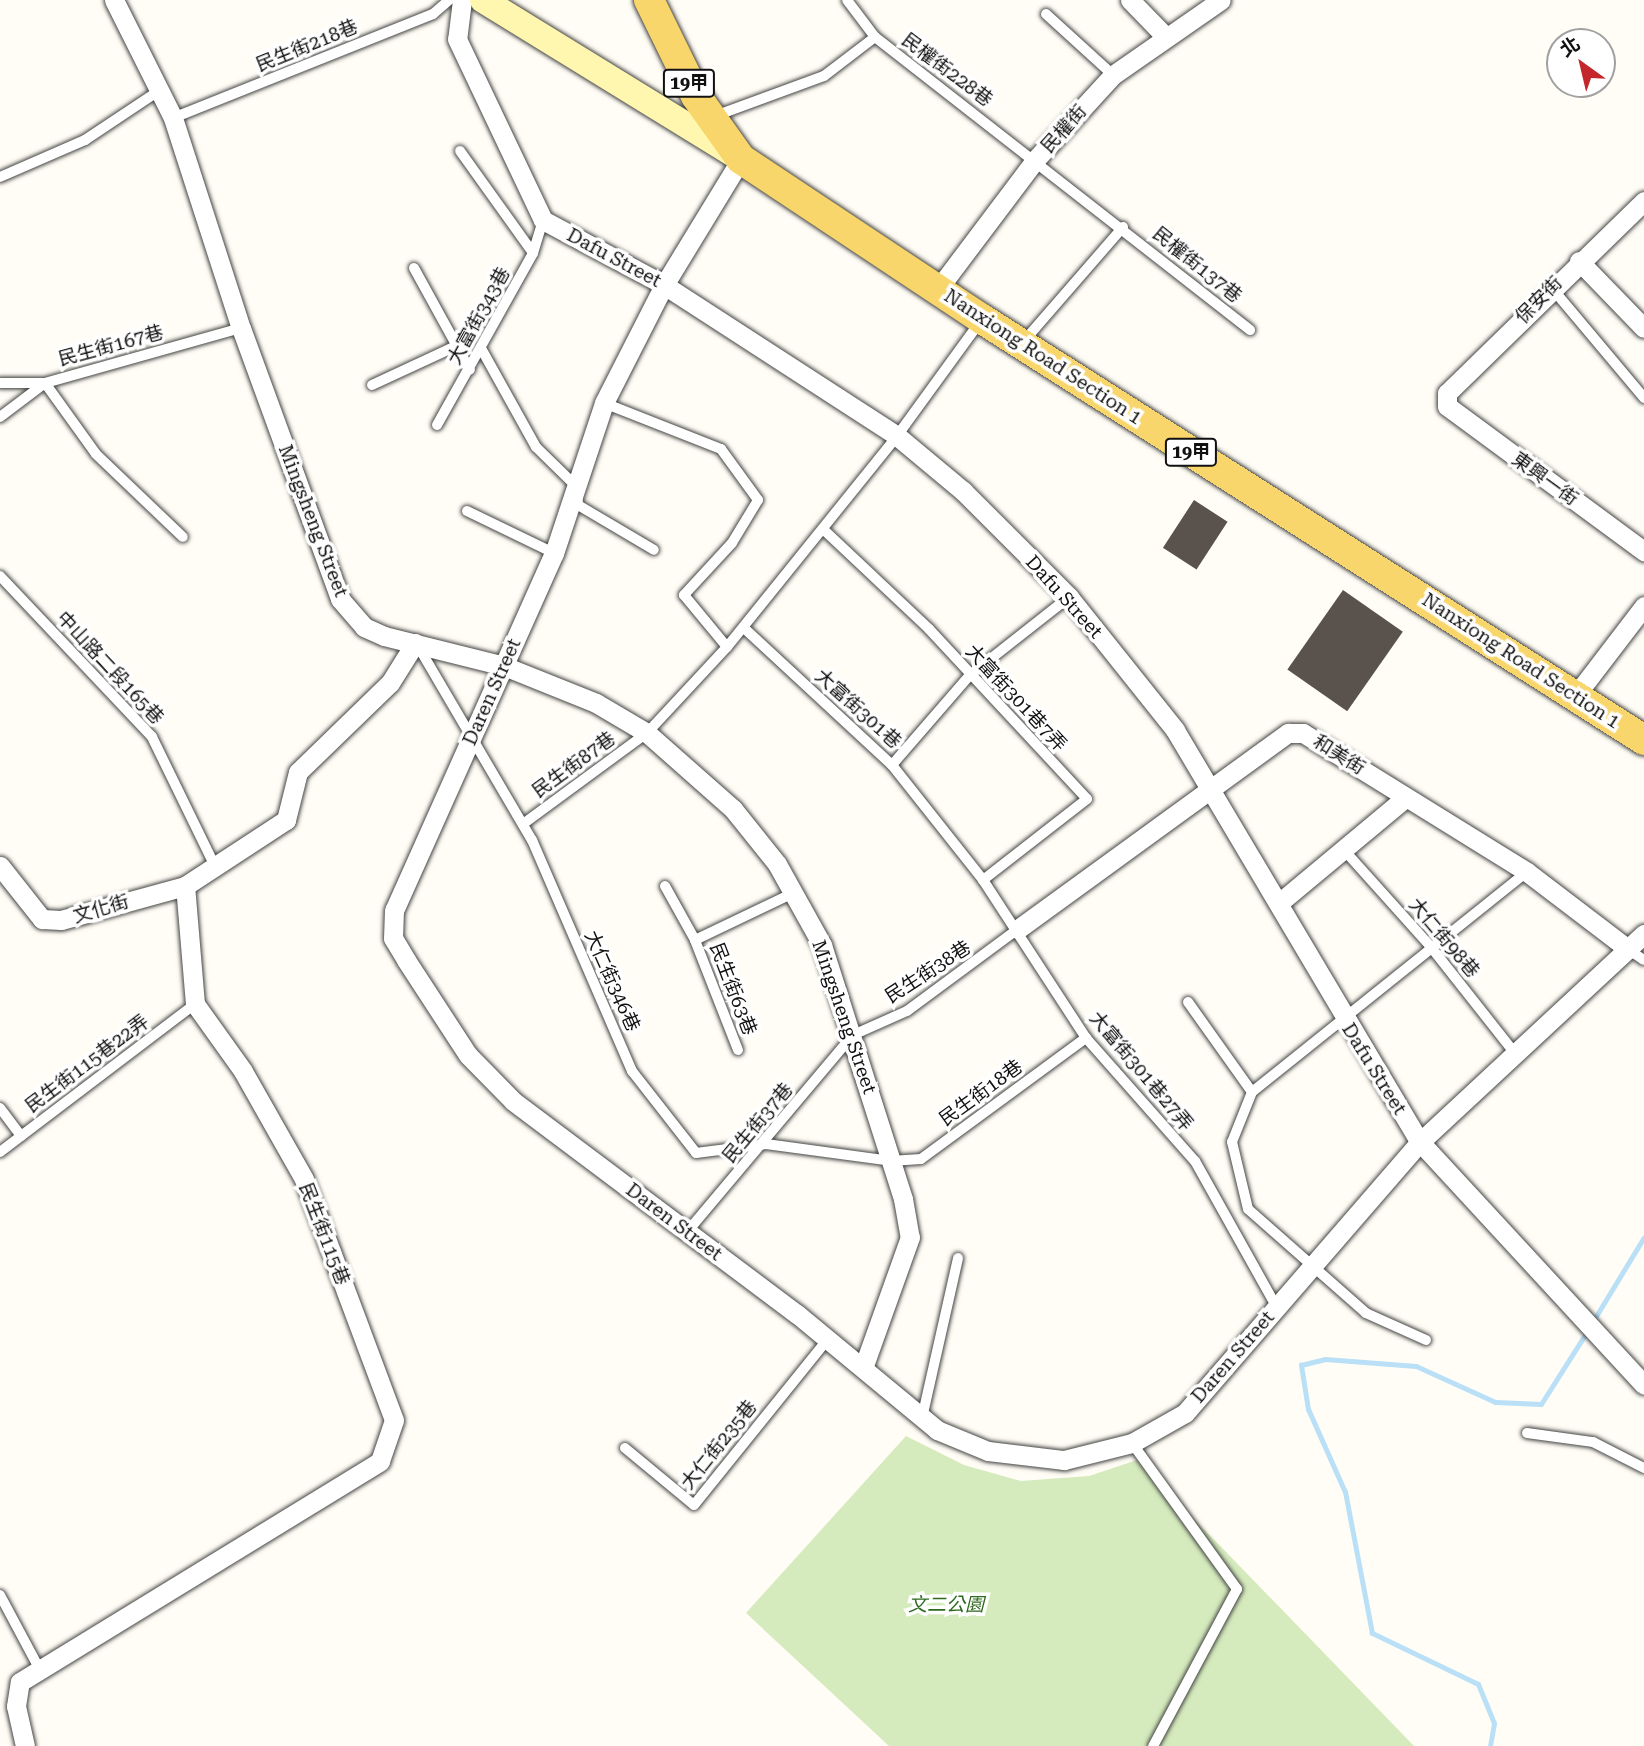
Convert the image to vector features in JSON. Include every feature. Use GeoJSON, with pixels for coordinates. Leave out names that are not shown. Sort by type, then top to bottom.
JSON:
{"type":"FeatureCollection","features":[{"type":"Feature","properties":{"kind":"main road","name":"Nanxiong Road Section 1"},"geometry":{"type":"LineString","coordinates":[[649,0],[711,117],[741,159],[982,319],[1644,740]]}},
{"type":"Feature","properties":{"kind":"street","name":"Mingsheng Street"},"geometry":{"type":"LineString","coordinates":[[114,0],[173,118],[241,328],[340,599],[364,627],[504,666],[596,704],[647,733],[733,808],[793,893],[822,945],[853,1035],[891,1161],[910,1237],[863,1368]]}},
{"type":"Feature","properties":{"kind":"street"},"geometry":{"type":"LineString","coordinates":[[462,0],[457,39],[542,220]]}},
{"type":"Feature","properties":{"kind":"street"},"geometry":{"type":"LineString","coordinates":[[483,0],[741,159]]}},
{"type":"Feature","properties":{"kind":"street"},"geometry":{"type":"LineString","coordinates":[[1129,0],[1164,35]]}},
{"type":"Feature","properties":{"kind":"street","name":"民權街"},"geometry":{"type":"LineString","coordinates":[[938,289],[1036,159],[1113,75],[1164,35],[1221,0]]}},
{"type":"Feature","properties":{"kind":"street","name":"Daren Street"},"geometry":{"type":"LineString","coordinates":[[741,159],[664,285],[604,403],[554,553],[394,910],[393,938],[481,1070],[513,1101],[828,1339],[922,1419],[988,1451],[1049,1460],[1132,1443],[1185,1413],[1420,1142],[1644,934]]}},
{"type":"Feature","properties":{"kind":"street","name":"保安街"},"geometry":{"type":"LineString","coordinates":[[1447,407],[1447,393],[1551,287],[1644,201]]}},
{"type":"Feature","properties":{"kind":"street","name":"Dafu Street"},"geometry":{"type":"LineString","coordinates":[[542,220],[664,285],[897,436],[963,491],[1069,597],[1175,730],[1213,789],[1343,1019],[1420,1142],[1644,1385]]}},
{"type":"Feature","properties":{"kind":"street"},"geometry":{"type":"LineString","coordinates":[[1579,261],[1644,328]]}},
{"type":"Feature","properties":{"kind":"street","name":"東興一街"},"geometry":{"type":"LineString","coordinates":[[1447,407],[1644,551]]}},
{"type":"Feature","properties":{"kind":"street"},"geometry":{"type":"LineString","coordinates":[[1576,695],[1644,606]]}},
{"type":"Feature","properties":{"kind":"street"},"geometry":{"type":"LineString","coordinates":[[195,1004],[185,886],[216,869],[286,820],[298,772],[390,683],[415,643]]}},
{"type":"Feature","properties":{"kind":"street","name":"和美街"},"geometry":{"type":"LineString","coordinates":[[1018,929],[1288,733],[1303,733],[1527,872],[1628,949]]}},
{"type":"Feature","properties":{"kind":"street"},"geometry":{"type":"LineString","coordinates":[[1279,903],[1406,797]]}},
{"type":"Feature","properties":{"kind":"street","name":"文化街"},"geometry":{"type":"LineString","coordinates":[[0,866],[42,919],[61,920],[185,886]]}},
{"type":"Feature","properties":{"kind":"street","name":"民生街115巷"},"geometry":{"type":"LineString","coordinates":[[25,1746],[16,1706],[20,1682],[380,1461],[394,1420],[304,1180],[243,1072],[195,1004]]}},
{"type":"Feature","properties":{"kind":"lane","name":"民生街218巷"},"geometry":{"type":"LineString","coordinates":[[173,118],[433,14],[449,0]]}},
{"type":"Feature","properties":{"kind":"lane","name":"民權街228巷"},"geometry":{"type":"LineString","coordinates":[[847,0],[874,37],[1036,159]]}},
{"type":"Feature","properties":{"kind":"lane"},"geometry":{"type":"LineString","coordinates":[[1046,14],[1113,75]]}},
{"type":"Feature","properties":{"kind":"lane"},"geometry":{"type":"LineString","coordinates":[[711,117],[824,76],[874,37]]}},
{"type":"Feature","properties":{"kind":"lane"},"geometry":{"type":"LineString","coordinates":[[0,177],[85,140],[160,90]]}},
{"type":"Feature","properties":{"kind":"lane"},"geometry":{"type":"LineString","coordinates":[[460,151],[533,253]]}},
{"type":"Feature","properties":{"kind":"lane","name":"民權街137巷"},"geometry":{"type":"LineString","coordinates":[[1036,159],[1250,330]]}},
{"type":"Feature","properties":{"kind":"lane","name":"大富街343巷"},"geometry":{"type":"LineString","coordinates":[[437,425],[482,349],[533,253],[542,220]]}},
{"type":"Feature","properties":{"kind":"lane","name":"民權街137巷"},"geometry":{"type":"LineString","coordinates":[[1022,344],[1123,227]]}},
{"type":"Feature","properties":{"kind":"lane"},"geometry":{"type":"LineString","coordinates":[[414,268],[470,370]]}},
{"type":"Feature","properties":{"kind":"lane"},"geometry":{"type":"LineString","coordinates":[[1551,287],[1644,398]]}},
{"type":"Feature","properties":{"kind":"lane"},"geometry":{"type":"LineString","coordinates":[[647,733],[744,628],[824,530],[982,319]]}},
{"type":"Feature","properties":{"kind":"lane","name":"民生街167巷"},"geometry":{"type":"LineString","coordinates":[[0,417],[45,383],[241,328]]}},
{"type":"Feature","properties":{"kind":"lane"},"geometry":{"type":"LineString","coordinates":[[372,385],[456,346]]}},
{"type":"Feature","properties":{"kind":"lane"},"geometry":{"type":"LineString","coordinates":[[482,349],[536,447],[577,487],[578,505],[654,550]]}},
{"type":"Feature","properties":{"kind":"lane"},"geometry":{"type":"LineString","coordinates":[[0,383],[45,383],[96,454],[183,537]]}},
{"type":"Feature","properties":{"kind":"lane"},"geometry":{"type":"LineString","coordinates":[[604,403],[720,449],[758,500],[732,543],[684,595],[727,647]]}},
{"type":"Feature","properties":{"kind":"lane"},"geometry":{"type":"LineString","coordinates":[[467,511],[554,553]]}},
{"type":"Feature","properties":{"kind":"lane","name":"大富街301巷7弄"},"geometry":{"type":"LineString","coordinates":[[824,530],[970,675],[1087,799],[983,880]]}},
{"type":"Feature","properties":{"kind":"lane","name":"中山路二段165巷"},"geometry":{"type":"LineString","coordinates":[[0,576],[152,737],[216,869]]}},
{"type":"Feature","properties":{"kind":"lane","name":"大富街301巷"},"geometry":{"type":"LineString","coordinates":[[744,628],[892,765],[970,675],[1069,597]]}},
{"type":"Feature","properties":{"kind":"lane","name":"大仁街346巷"},"geometry":{"type":"LineString","coordinates":[[415,643],[473,735],[523,824],[632,1071],[696,1153],[766,1144],[891,1161]]}},
{"type":"Feature","properties":{"kind":"lane","name":"民生街87巷"},"geometry":{"type":"LineString","coordinates":[[523,824],[647,733]]}},
{"type":"Feature","properties":{"kind":"lane","name":"大富街301巷27弄"},"geometry":{"type":"LineString","coordinates":[[892,765],[1018,929],[1086,1038],[1195,1161],[1276,1306]]}},
{"type":"Feature","properties":{"kind":"lane","name":"大仁街98巷"},"geometry":{"type":"LineString","coordinates":[[1343,849],[1431,947],[1514,1052]]}},
{"type":"Feature","properties":{"kind":"lane"},"geometry":{"type":"LineString","coordinates":[[1426,1340],[1366,1313],[1308,1268],[1248,1209],[1241,1190],[1232,1142],[1252,1092],[1527,872]]}},
{"type":"Feature","properties":{"kind":"lane","name":"民生街63巷"},"geometry":{"type":"LineString","coordinates":[[666,886],[695,940],[738,1050]]}},
{"type":"Feature","properties":{"kind":"lane","name":"民生街63巷"},"geometry":{"type":"LineString","coordinates":[[695,940],[793,893]]}},
{"type":"Feature","properties":{"kind":"lane","name":"民生街38巷"},"geometry":{"type":"LineString","coordinates":[[853,1035],[907,1011],[1018,929]]}},
{"type":"Feature","properties":{"kind":"lane"},"geometry":{"type":"LineString","coordinates":[[1628,949],[1644,960]]}},
{"type":"Feature","properties":{"kind":"lane"},"geometry":{"type":"LineString","coordinates":[[1188,1002],[1252,1092]]}},
{"type":"Feature","properties":{"kind":"lane","name":"民生街115巷22弄"},"geometry":{"type":"LineString","coordinates":[[0,1152],[195,1004]]}},
{"type":"Feature","properties":{"kind":"lane","name":"民生街37巷"},"geometry":{"type":"LineString","coordinates":[[687,1232],[766,1144],[853,1035]]}},
{"type":"Feature","properties":{"kind":"lane","name":"民生街18巷"},"geometry":{"type":"LineString","coordinates":[[891,1161],[921,1159],[1086,1038]]}},
{"type":"Feature","properties":{"kind":"lane"},"geometry":{"type":"LineString","coordinates":[[0,1108],[21,1136]]}},
{"type":"Feature","properties":{"kind":"lane"},"geometry":{"type":"LineString","coordinates":[[922,1419],[958,1258]]}},
{"type":"Feature","properties":{"kind":"lane","name":"大仁街235巷"},"geometry":{"type":"LineString","coordinates":[[625,1448],[694,1505],[828,1339]]}},
{"type":"Feature","properties":{"kind":"lane"},"geometry":{"type":"LineString","coordinates":[[1527,1433],[1593,1442],[1644,1468]]}},
{"type":"Feature","properties":{"kind":"lane"},"geometry":{"type":"LineString","coordinates":[[1132,1443],[1237,1589],[1153,1746]]}},
{"type":"Feature","properties":{"kind":"lane"},"geometry":{"type":"LineString","coordinates":[[0,1595],[40,1670]]}},
{"type":"Feature","properties":{"kind":"green space","name":"文二公園"},"geometry":{"type":"Polygon","coordinates":[[[906,1436],[964,1465],[1021,1481],[1089,1476],[1137,1460],[1414,1746],[889,1746],[746,1613],[906,1436]]]}},
{"type":"Feature","properties":{"kind":"building"},"geometry":{"type":"Polygon","coordinates":[[[1194,500],[1228,522],[1197,570],[1163,548],[1194,500]]]}},
{"type":"Feature","properties":{"kind":"building"},"geometry":{"type":"Polygon","coordinates":[[[1343,590],[1403,632],[1347,711],[1287,669],[1343,590]]]}},
{"type":"Feature","properties":{"kind":"waterway"},"geometry":{"type":"LineString","coordinates":[[1593,1321],[1644,1237]]}},
{"type":"Feature","properties":{"kind":"waterway"},"geometry":{"type":"LineString","coordinates":[[1490,1746],[1494,1723],[1478,1684],[1372,1633],[1345,1492],[1308,1409],[1301,1365],[1325,1359],[1416,1366],[1495,1402],[1541,1404],[1588,1330]]}}]}
